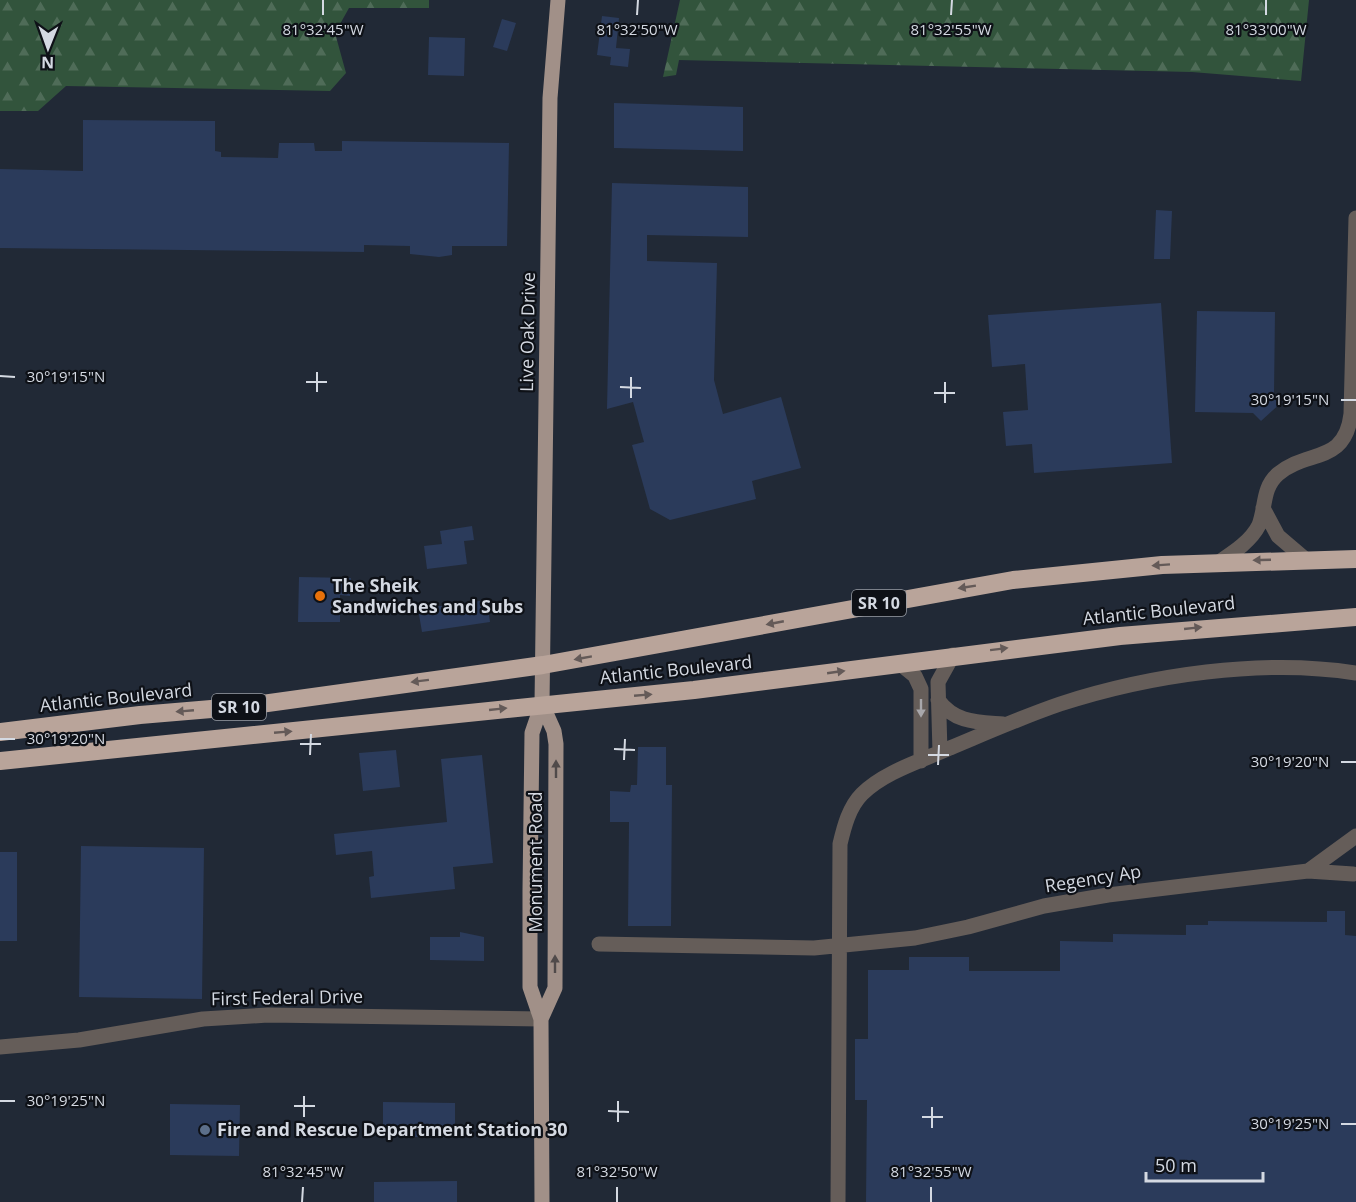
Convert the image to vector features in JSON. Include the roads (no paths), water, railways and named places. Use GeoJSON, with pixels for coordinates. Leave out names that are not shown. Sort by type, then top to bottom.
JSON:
{"type":"FeatureCollection","features":[{"type":"Feature","properties":{"kind":"highway","name":"Atlantic Boulevard"},"geometry":{"type":"LineString","coordinates":[[0,732],[140,715],[247,706],[543,665],[992,584],[1105,570],[1219,562],[1356,559]]}},
{"type":"Feature","properties":{"kind":"highway","name":"Atlantic Boulevard"},"geometry":{"type":"LineString","coordinates":[[0,761],[703,689],[953,655],[1204,627],[1356,617]]}},
{"type":"Feature","properties":{"kind":"highway"},"geometry":{"type":"LineString","coordinates":[[0,751],[11,750],[19,730]]}},
{"type":"Feature","properties":{"kind":"main road","name":"Live Oak Drive"},"geometry":{"type":"LineString","coordinates":[[543,665],[550,90],[558,0]]}},
{"type":"Feature","properties":{"kind":"main road","name":"Atlantic Boulevard"},"geometry":{"type":"LineString","coordinates":[[1305,559],[1356,555]]}},
{"type":"Feature","properties":{"kind":"main road","name":"Monument Road"},"geometry":{"type":"LineString","coordinates":[[542,1202],[541,1019],[530,987],[530,834],[532,733],[542,704],[543,665]]}},
{"type":"Feature","properties":{"kind":"main road","name":"Monument Road"},"geometry":{"type":"LineString","coordinates":[[541,1019],[555,988],[556,744],[554,731],[542,704]]}},
{"type":"Feature","properties":{"kind":"street"},"geometry":{"type":"LineString","coordinates":[[1219,562],[1250,538],[1258,525],[1267,490],[1278,474],[1331,451],[1347,432],[1350,414],[1356,218]]}},
{"type":"Feature","properties":{"kind":"street"},"geometry":{"type":"LineString","coordinates":[[1263,508],[1278,536],[1305,559]]}},
{"type":"Feature","properties":{"kind":"street"},"geometry":{"type":"LineString","coordinates":[[940,752],[938,682],[953,655]]}},
{"type":"Feature","properties":{"kind":"street"},"geometry":{"type":"LineString","coordinates":[[899,663],[915,676],[921,689],[921,761]]}},
{"type":"Feature","properties":{"kind":"street"},"geometry":{"type":"LineString","coordinates":[[838,1202],[840,844],[851,811],[860,796],[877,781],[940,752],[1006,724],[1109,690],[1196,674],[1312,668],[1356,673]]}},
{"type":"Feature","properties":{"kind":"street"},"geometry":{"type":"LineString","coordinates":[[938,700],[946,711],[956,718],[1006,724]]}},
{"type":"Feature","properties":{"kind":"street","name":"Regency Ap"},"geometry":{"type":"LineString","coordinates":[[599,944],[814,948],[934,934],[1044,906],[1108,894],[1308,871],[1351,840]]}},
{"type":"Feature","properties":{"kind":"street","name":"Regency Ap"},"geometry":{"type":"LineString","coordinates":[[1351,840],[1345,857],[1355,874]]}},
{"type":"Feature","properties":{"kind":"street"},"geometry":{"type":"LineString","coordinates":[[1308,871],[1355,874]]}},
{"type":"Feature","properties":{"kind":"street","name":"First Federal Drive"},"geometry":{"type":"LineString","coordinates":[[0,1047],[78,1040],[203,1019],[253,1016],[541,1019]]}},
{"type":"Feature","properties":{"kind":"place","name":"The Sheik Sandwiches and Subs"},"geometry":{"type":"Point","coordinates":[320,596]}},
{"type":"Feature","properties":{"kind":"place","name":"Fire and Rescue Department Station 30"},"geometry":{"type":"Point","coordinates":[205,1130]}}]}
